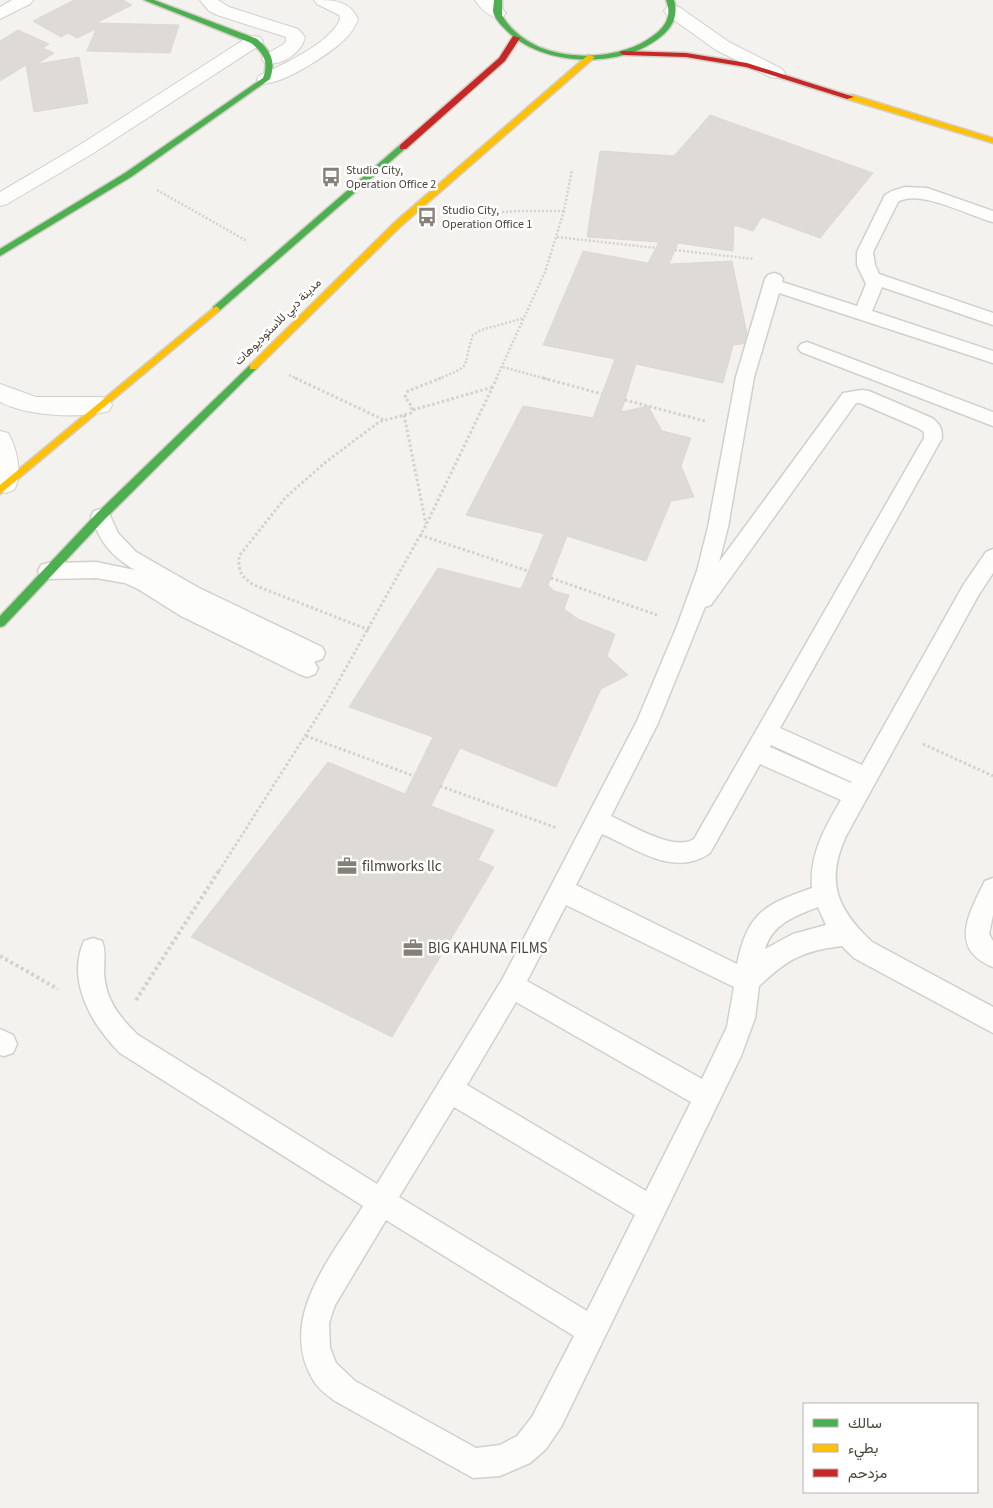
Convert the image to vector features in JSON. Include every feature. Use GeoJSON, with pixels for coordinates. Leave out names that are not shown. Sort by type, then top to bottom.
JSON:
{"type":"FeatureCollection","features":[{"type":"Feature","properties":{"kind":"street"},"geometry":{"type":"LineString","coordinates":[[0,14],[24,0]]}},
{"type":"Feature","properties":{"kind":"street"},"geometry":{"type":"LineString","coordinates":[[148,0],[254,41],[266,49],[271,59],[272,69],[266,79]]}},
{"type":"Feature","properties":{"kind":"street"},"geometry":{"type":"LineString","coordinates":[[209,0],[215,7],[223,11],[292,33],[296,37],[293,47],[271,59]]}},
{"type":"Feature","properties":{"kind":"street"},"geometry":{"type":"LineString","coordinates":[[0,253],[128,174],[266,79],[306,60],[322,48],[346,26],[349,19],[346,12],[323,0]]}},
{"type":"Feature","properties":{"kind":"street"},"geometry":{"type":"LineString","coordinates":[[484,0],[498,7],[503,26],[516,38],[536,49],[563,56],[591,57],[624,53],[686,55],[717,59],[776,73],[993,141]]}},
{"type":"Feature","properties":{"kind":"street"},"geometry":{"type":"LineString","coordinates":[[624,53],[650,43],[667,28],[672,6]]}},
{"type":"Feature","properties":{"kind":"street"},"geometry":{"type":"LineString","coordinates":[[672,6],[689,25],[722,47],[776,73]]}},
{"type":"Feature","properties":{"kind":"street"},"geometry":{"type":"LineString","coordinates":[[3,487],[166,352],[489,72],[516,38]]}},
{"type":"Feature","properties":{"kind":"street"},"geometry":{"type":"LineString","coordinates":[[0,200],[85,150],[254,41]]}},
{"type":"Feature","properties":{"kind":"street","name":"مدينة دبي للاستوديوهات"},"geometry":{"type":"LineString","coordinates":[[0,623],[101,516],[398,224],[591,57]]}},
{"type":"Feature","properties":{"kind":"street"},"geometry":{"type":"LineString","coordinates":[[0,392],[24,402],[56,406],[101,405]]}},
{"type":"Feature","properties":{"kind":"street"},"geometry":{"type":"LineString","coordinates":[[0,422],[24,402]]}},
{"type":"Feature","properties":{"kind":"street"},"geometry":{"type":"LineString","coordinates":[[0,439],[5,456],[3,487]]}},
{"type":"Feature","properties":{"kind":"lane"},"geometry":{"type":"LineString","coordinates":[[862,314],[874,290],[874,278],[866,265],[864,252],[891,199],[896,195],[911,191],[920,192],[993,217]]}},
{"type":"Feature","properties":{"kind":"lane"},"geometry":{"type":"LineString","coordinates":[[874,278],[993,319]]}},
{"type":"Feature","properties":{"kind":"lane"},"geometry":{"type":"LineString","coordinates":[[824,894],[781,911],[765,923],[754,941],[746,981],[743,1016],[732,1047],[550,1416],[536,1440],[518,1454],[496,1463],[473,1463],[345,1390],[326,1373],[315,1349],[314,1323],[323,1298],[512,986],[647,722],[690,621],[718,527],[745,377],[773,282],[862,314],[993,357]]}},
{"type":"Feature","properties":{"kind":"lane"},"geometry":{"type":"LineString","coordinates":[[993,403],[810,344],[993,419]]}},
{"type":"Feature","properties":{"kind":"lane"},"geometry":{"type":"LineString","coordinates":[[593,830],[681,855],[693,853],[702,846],[933,438],[933,428],[926,423],[862,396],[850,398],[690,621]]}},
{"type":"Feature","properties":{"kind":"lane"},"geometry":{"type":"LineString","coordinates":[[48,571],[96,570],[128,576],[188,610],[310,661],[129,557],[109,537],[101,516]]}},
{"type":"Feature","properties":{"kind":"lane"},"geometry":{"type":"LineString","coordinates":[[993,557],[971,590],[832,840],[824,865],[824,894],[832,915],[845,934],[863,950],[883,963],[993,1021]]}},
{"type":"Feature","properties":{"kind":"lane"},"geometry":{"type":"LineString","coordinates":[[760,741],[862,787]]}},
{"type":"Feature","properties":{"kind":"lane"},"geometry":{"type":"LineString","coordinates":[[993,889],[976,931],[981,947],[993,955]]}},
{"type":"Feature","properties":{"kind":"lane"},"geometry":{"type":"LineString","coordinates":[[561,890],[746,981]]}},
{"type":"Feature","properties":{"kind":"lane"},"geometry":{"type":"LineString","coordinates":[[746,981],[778,953],[792,945],[805,939],[845,934]]}},
{"type":"Feature","properties":{"kind":"lane"},"geometry":{"type":"LineString","coordinates":[[93,949],[90,972],[93,994],[108,1023],[129,1044],[381,1202],[592,1331]]}},
{"type":"Feature","properties":{"kind":"lane"},"geometry":{"type":"LineString","coordinates":[[512,986],[707,1096]]}},
{"type":"Feature","properties":{"kind":"lane"},"geometry":{"type":"LineString","coordinates":[[450,1089],[652,1210]]}},
{"type":"Feature","properties":{"kind":"path"},"geometry":{"type":"LineString","coordinates":[[0,956],[108,1023],[306,736],[369,630],[426,525],[493,387],[545,272],[564,211],[572,170]]}},
{"type":"Feature","properties":{"kind":"path"},"geometry":{"type":"LineString","coordinates":[[128,174],[249,242],[242,249]]}},
{"type":"Feature","properties":{"kind":"path"},"geometry":{"type":"LineString","coordinates":[[398,224],[428,218],[473,213],[564,211]]}},
{"type":"Feature","properties":{"kind":"path"},"geometry":{"type":"LineString","coordinates":[[557,237],[656,248]]}},
{"type":"Feature","properties":{"kind":"path"},"geometry":{"type":"LineString","coordinates":[[675,250],[755,259],[773,282]]}},
{"type":"Feature","properties":{"kind":"path"},"geometry":{"type":"LineString","coordinates":[[412,410],[405,397],[406,393],[413,388],[461,370],[466,366],[470,360],[473,335],[481,330],[524,318]]}},
{"type":"Feature","properties":{"kind":"path"},"geometry":{"type":"LineString","coordinates":[[259,361],[384,420]]}},
{"type":"Feature","properties":{"kind":"path"},"geometry":{"type":"LineString","coordinates":[[502,367],[602,394]]}},
{"type":"Feature","properties":{"kind":"path"},"geometry":{"type":"LineString","coordinates":[[369,630],[254,585],[243,578],[238,568],[239,556],[281,504],[306,479],[384,420],[408,415],[412,410],[493,387]]}},
{"type":"Feature","properties":{"kind":"path"},"geometry":{"type":"LineString","coordinates":[[625,400],[735,429]]}},
{"type":"Feature","properties":{"kind":"path"},"geometry":{"type":"LineString","coordinates":[[404,415],[426,525]]}},
{"type":"Feature","properties":{"kind":"path"},"geometry":{"type":"LineString","coordinates":[[420,535],[528,571]]}},
{"type":"Feature","properties":{"kind":"path"},"geometry":{"type":"LineString","coordinates":[[551,578],[690,621]]}},
{"type":"Feature","properties":{"kind":"path"},"geometry":{"type":"LineString","coordinates":[[893,731],[993,776]]}},
{"type":"Feature","properties":{"kind":"path"},"geometry":{"type":"LineString","coordinates":[[306,736],[414,776]]}},
{"type":"Feature","properties":{"kind":"path"},"geometry":{"type":"LineString","coordinates":[[440,786],[593,830]]}},
{"type":"Feature","properties":{"kind":"building"},"geometry":{"type":"Polygon","coordinates":[[[74,0],[123,0],[132,5],[96,23],[179,25],[170,53],[87,51],[96,29],[77,38],[68,33],[61,37],[33,21],[74,0]]]}},
{"type":"Feature","properties":{"kind":"building"},"geometry":{"type":"Polygon","coordinates":[[[18,30],[49,44],[43,48],[54,53],[37,64],[79,57],[88,103],[34,112],[26,65],[0,81],[0,41],[18,30]]]}},
{"type":"Feature","properties":{"kind":"building"},"geometry":{"type":"Polygon","coordinates":[[[710,115],[873,173],[820,238],[762,217],[753,231],[734,225],[733,251],[678,243],[669,264],[732,261],[749,343],[733,345],[723,383],[636,364],[621,412],[648,406],[662,431],[691,438],[681,466],[694,497],[671,501],[646,561],[567,536],[548,585],[554,591],[569,595],[564,609],[578,619],[615,634],[607,656],[628,675],[601,689],[556,787],[460,748],[431,806],[494,830],[478,860],[494,867],[392,1037],[191,937],[328,762],[405,794],[433,737],[349,707],[438,568],[521,589],[544,534],[466,515],[523,406],[593,418],[615,359],[543,345],[583,251],[648,263],[659,242],[587,237],[600,151],[674,156],[710,115]]]}},
{"type":"Feature","properties":{"kind":"traffic: fast"},"geometry":{"type":"LineString","coordinates":[[0,253],[128,175],[266,79],[270,67],[269,57],[254,41],[148,0]]}},
{"type":"Feature","properties":{"kind":"traffic: fast"},"geometry":{"type":"LineString","coordinates":[[498,0],[498,15],[518,39],[537,48],[560,55],[584,57],[609,56],[632,51],[651,42],[665,29],[669,22],[672,15],[670,0]]}},
{"type":"Feature","properties":{"kind":"traffic: fast"},"geometry":{"type":"LineString","coordinates":[[216,309],[403,147]]}},
{"type":"Feature","properties":{"kind":"traffic: fast"},"geometry":{"type":"LineString","coordinates":[[0,623],[101,516],[253,367]]}},
{"type":"Feature","properties":{"kind":"traffic: slow"},"geometry":{"type":"LineString","coordinates":[[253,367],[398,224],[591,57]]}},
{"type":"Feature","properties":{"kind":"traffic: slow"},"geometry":{"type":"LineString","coordinates":[[850,97],[993,141]]}},
{"type":"Feature","properties":{"kind":"traffic: slow"},"geometry":{"type":"LineString","coordinates":[[0,490],[216,309]]}},
{"type":"Feature","properties":{"kind":"traffic: jam"},"geometry":{"type":"LineString","coordinates":[[403,147],[502,59],[516,38]]}},
{"type":"Feature","properties":{"kind":"traffic: jam"},"geometry":{"type":"LineString","coordinates":[[624,53],[686,55],[747,65],[850,97]]}},
{"type":"Feature","properties":{"kind":"place","name":"Studio City, Operation Office 2"},"geometry":{"type":"Point","coordinates":[331,177]}},
{"type":"Feature","properties":{"kind":"place","name":"Studio City, Operation Office 1"},"geometry":{"type":"Point","coordinates":[427,217]}},
{"type":"Feature","properties":{"kind":"place","name":"filmworks llc"},"geometry":{"type":"Point","coordinates":[347,866]}},
{"type":"Feature","properties":{"kind":"place","name":"BIG KAHUNA FILMS"},"geometry":{"type":"Point","coordinates":[413,948]}}]}
